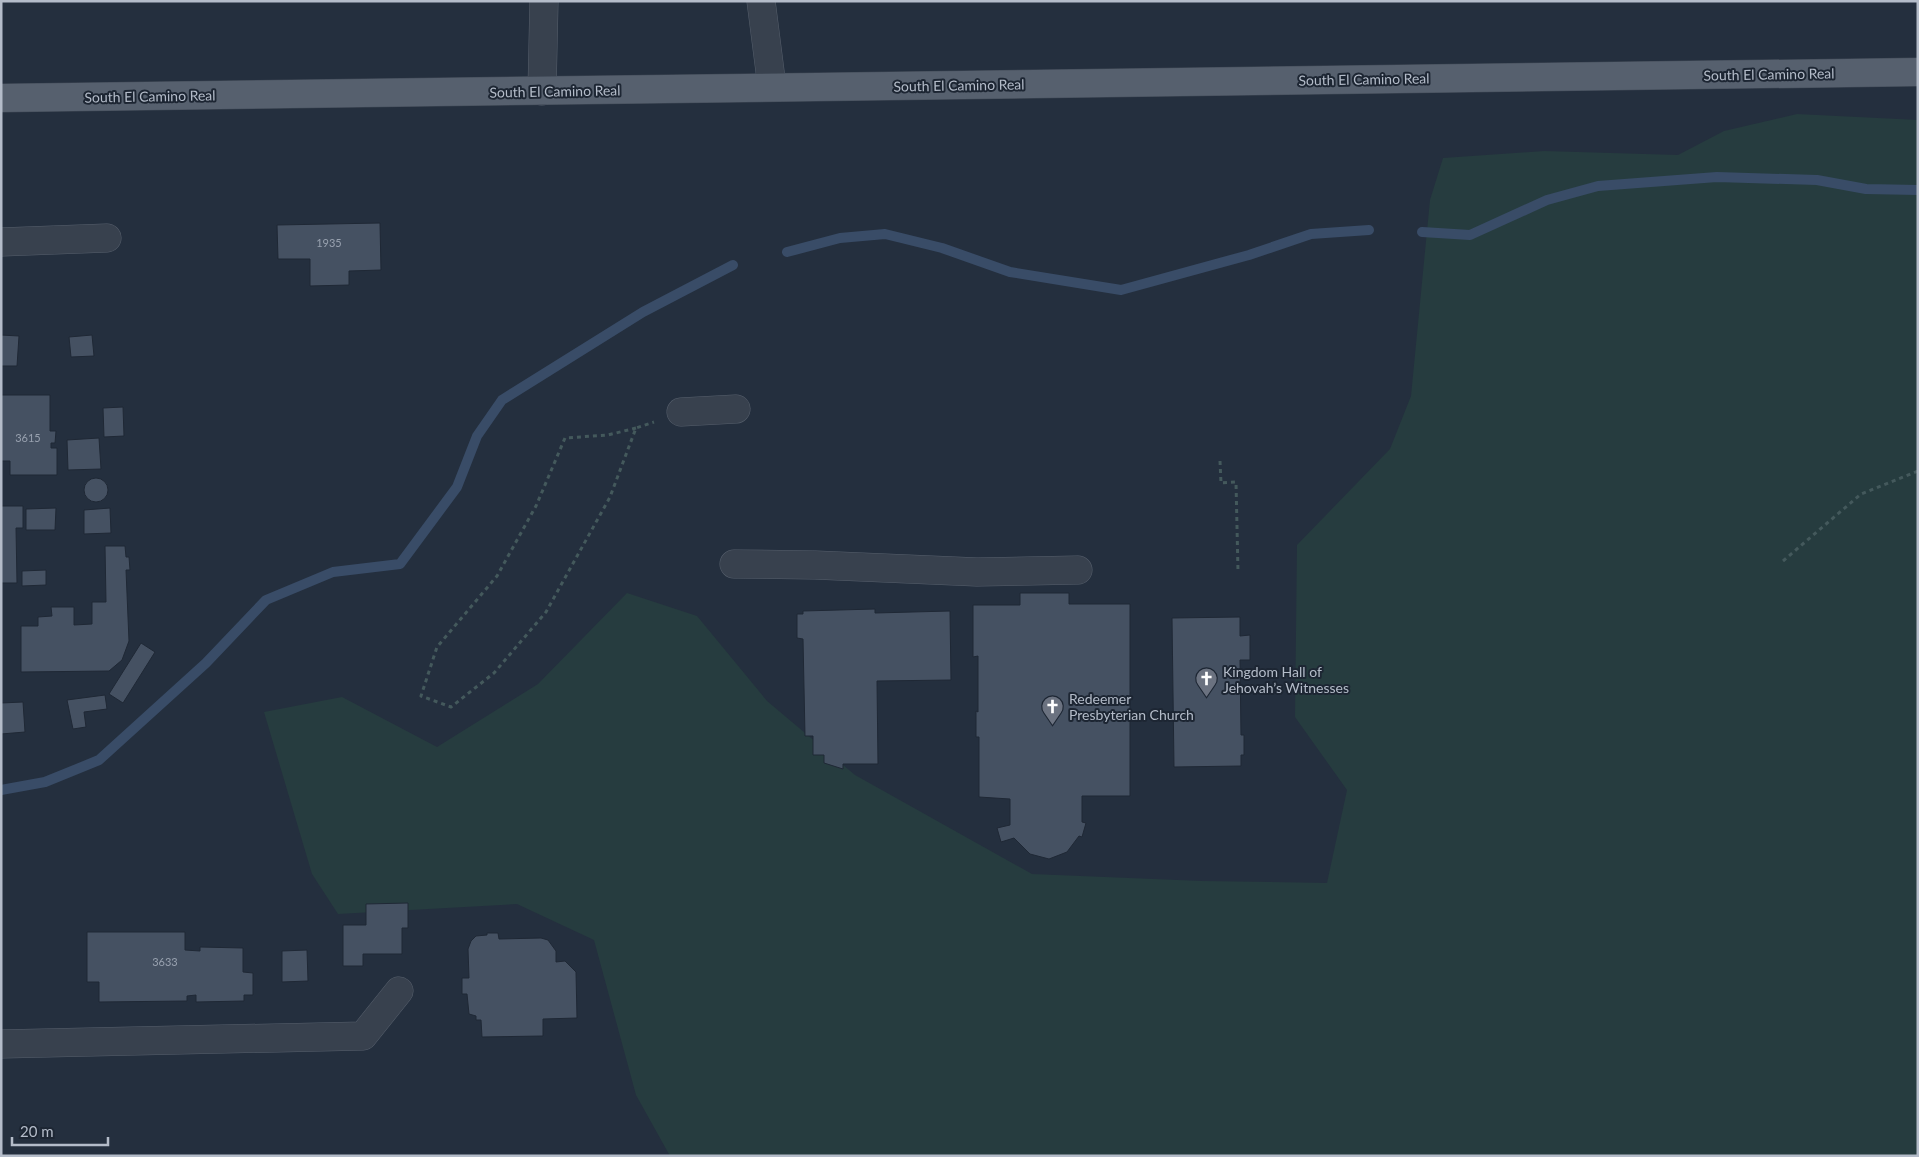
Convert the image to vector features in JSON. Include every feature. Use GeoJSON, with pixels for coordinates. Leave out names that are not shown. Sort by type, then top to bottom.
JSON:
{"type":"FeatureCollection","features":[{"type":"Feature","properties":{"kind":"main road","name":"South El Camino Real"},"geometry":{"type":"LineString","coordinates":[[1,98],[1918,72]]}},
{"type":"Feature","properties":{"kind":"street"},"geometry":{"type":"LineString","coordinates":[[542,91],[544,1]]}},
{"type":"Feature","properties":{"kind":"street"},"geometry":{"type":"LineString","coordinates":[[761,1],[772,87]]}},
{"type":"Feature","properties":{"kind":"street"},"geometry":{"type":"LineString","coordinates":[[1,242],[107,238]]}},
{"type":"Feature","properties":{"kind":"street"},"geometry":{"type":"LineString","coordinates":[[681,412],[736,409]]}},
{"type":"Feature","properties":{"kind":"street"},"geometry":{"type":"LineString","coordinates":[[734,564],[815,565],[977,572],[1078,570]]}},
{"type":"Feature","properties":{"kind":"street"},"geometry":{"type":"LineString","coordinates":[[1,1044],[363,1036],[399,990]]}},
{"type":"Feature","properties":{"kind":"path"},"geometry":{"type":"LineString","coordinates":[[636,428],[610,497],[546,612],[494,674],[451,707],[421,696],[437,647],[497,576],[536,506],[565,438],[608,435],[636,428],[681,412]]}},
{"type":"Feature","properties":{"kind":"path"},"geometry":{"type":"LineString","coordinates":[[1220,461],[1221,482],[1236,482],[1238,571]]}},
{"type":"Feature","properties":{"kind":"path"},"geometry":{"type":"LineString","coordinates":[[1783,561],[1861,494],[1918,471]]}},
{"type":"Feature","properties":{"kind":"green space"},"geometry":{"type":"Polygon","coordinates":[[[1797,114],[1918,120],[1918,1156],[670,1156],[636,1095],[594,940],[517,904],[338,914],[312,874],[264,712],[342,697],[437,747],[538,684],[627,593],[697,616],[767,701],[855,775],[1032,874],[1202,881],[1327,883],[1347,790],[1295,717],[1297,545],[1390,449],[1411,396],[1430,200],[1443,158],[1544,151],[1678,155],[1724,131],[1797,114]]]}},
{"type":"Feature","properties":{"kind":"building"},"geometry":{"type":"Polygon","coordinates":[[[380,223],[381,270],[349,271],[349,285],[310,286],[310,259],[278,259],[277,225],[380,223]]]}},
{"type":"Feature","properties":{"kind":"building"},"geometry":{"type":"Polygon","coordinates":[[[1,335],[19,336],[17,366],[1,366],[1,335]]]}},
{"type":"Feature","properties":{"kind":"building"},"geometry":{"type":"Polygon","coordinates":[[[92,335],[94,356],[71,357],[69,337],[92,335]]]}},
{"type":"Feature","properties":{"kind":"building"},"geometry":{"type":"Polygon","coordinates":[[[1,395],[50,395],[50,431],[56,431],[55,443],[51,443],[51,448],[57,448],[57,475],[10,475],[10,461],[1,461],[1,395]]]}},
{"type":"Feature","properties":{"kind":"building"},"geometry":{"type":"Polygon","coordinates":[[[123,407],[124,436],[104,437],[103,408],[123,407]]]}},
{"type":"Feature","properties":{"kind":"building"},"geometry":{"type":"Polygon","coordinates":[[[99,438],[101,469],[68,470],[67,440],[99,438]]]}},
{"type":"Feature","properties":{"kind":"building"},"geometry":{"type":"Polygon","coordinates":[[[96,478],[101,479],[107,485],[107,495],[101,501],[96,502],[91,501],[85,495],[84,490],[85,485],[91,479],[96,478]]]}},
{"type":"Feature","properties":{"kind":"building"},"geometry":{"type":"Polygon","coordinates":[[[1,506],[23,506],[23,528],[16,528],[17,583],[1,583],[1,506]]]}},
{"type":"Feature","properties":{"kind":"building"},"geometry":{"type":"Polygon","coordinates":[[[56,508],[55,530],[26,530],[26,509],[56,508]]]}},
{"type":"Feature","properties":{"kind":"building"},"geometry":{"type":"Polygon","coordinates":[[[110,508],[111,533],[84,534],[84,510],[110,508]]]}},
{"type":"Feature","properties":{"kind":"building"},"geometry":{"type":"Polygon","coordinates":[[[105,546],[125,546],[126,557],[129,557],[130,570],[126,570],[129,641],[122,660],[109,671],[21,672],[21,626],[38,626],[38,617],[52,616],[51,607],[74,607],[74,625],[92,624],[92,602],[106,602],[105,546]]]}},
{"type":"Feature","properties":{"kind":"building"},"geometry":{"type":"Polygon","coordinates":[[[46,570],[46,585],[22,586],[22,571],[46,570]]]}},
{"type":"Feature","properties":{"kind":"building","name":"Redeemer Presbyterian Church"},"geometry":{"type":"Polygon","coordinates":[[[1020,593],[1069,593],[1069,604],[1130,604],[1130,796],[1082,796],[1082,822],[1086,823],[1082,837],[1079,836],[1067,852],[1049,859],[1030,854],[1014,838],[1001,842],[997,828],[1010,825],[1010,799],[979,797],[979,737],[976,737],[978,656],[973,657],[973,605],[1020,605],[1020,593]]]}},
{"type":"Feature","properties":{"kind":"building"},"geometry":{"type":"Polygon","coordinates":[[[875,609],[875,613],[950,611],[951,680],[877,681],[878,764],[843,764],[843,769],[824,763],[824,755],[813,755],[813,736],[805,736],[803,639],[797,638],[797,614],[803,614],[803,611],[875,609]]]}},
{"type":"Feature","properties":{"kind":"building","name":"Kingdom Hall of Jehovah’s Witnesses"},"geometry":{"type":"Polygon","coordinates":[[[1240,617],[1240,636],[1250,635],[1250,660],[1240,660],[1241,735],[1244,735],[1244,755],[1241,755],[1241,766],[1174,767],[1172,618],[1240,617]]]}},
{"type":"Feature","properties":{"kind":"building"},"geometry":{"type":"Polygon","coordinates":[[[141,643],[155,652],[123,703],[109,694],[141,643]]]}},
{"type":"Feature","properties":{"kind":"building"},"geometry":{"type":"Polygon","coordinates":[[[105,695],[107,709],[84,712],[86,727],[73,729],[67,700],[105,695]]]}},
{"type":"Feature","properties":{"kind":"building"},"geometry":{"type":"Polygon","coordinates":[[[23,702],[25,732],[1,734],[1,703],[23,702]]]}},
{"type":"Feature","properties":{"kind":"building"},"geometry":{"type":"Polygon","coordinates":[[[408,903],[408,928],[402,928],[402,954],[363,954],[363,966],[343,966],[343,925],[366,925],[366,904],[408,903]]]}},
{"type":"Feature","properties":{"kind":"building"},"geometry":{"type":"Polygon","coordinates":[[[87,932],[185,932],[185,950],[200,951],[200,947],[243,948],[243,972],[253,973],[253,995],[244,995],[244,1001],[196,1002],[196,995],[187,996],[187,1001],[99,1002],[99,982],[87,982],[87,932]]]}},
{"type":"Feature","properties":{"kind":"building"},"geometry":{"type":"Polygon","coordinates":[[[487,933],[498,933],[499,939],[541,938],[548,940],[556,951],[556,962],[565,961],[576,972],[577,1018],[543,1019],[543,1036],[482,1037],[481,1020],[476,1020],[476,1016],[469,1014],[467,994],[462,994],[462,978],[469,978],[468,949],[471,941],[476,936],[487,935],[487,933]]]}},
{"type":"Feature","properties":{"kind":"building"},"geometry":{"type":"Polygon","coordinates":[[[307,950],[308,981],[282,982],[282,951],[307,950]]]}},
{"type":"Feature","properties":{"kind":"waterway"},"geometry":{"type":"LineString","coordinates":[[1422,232],[1470,235],[1547,200],[1598,186],[1717,177],[1817,180],[1866,189],[1918,190]]}},
{"type":"Feature","properties":{"kind":"waterway"},"geometry":{"type":"LineString","coordinates":[[787,252],[840,238],[885,234],[942,248],[1010,272],[1121,290],[1249,255],[1311,234],[1369,230]]}},
{"type":"Feature","properties":{"kind":"waterway"},"geometry":{"type":"LineString","coordinates":[[1,790],[45,782],[99,760],[206,663],[266,600],[333,572],[400,564],[457,487],[477,436],[502,400],[643,312],[733,265]]}},
{"type":"Feature","properties":{"kind":"place","name":"Kingdom Hall of Jehovah’s Witnesses"},"geometry":{"type":"Point","coordinates":[1207,698]}},
{"type":"Feature","properties":{"kind":"place","name":"Redeemer Presbyterian Church"},"geometry":{"type":"Point","coordinates":[1053,725]}}]}
